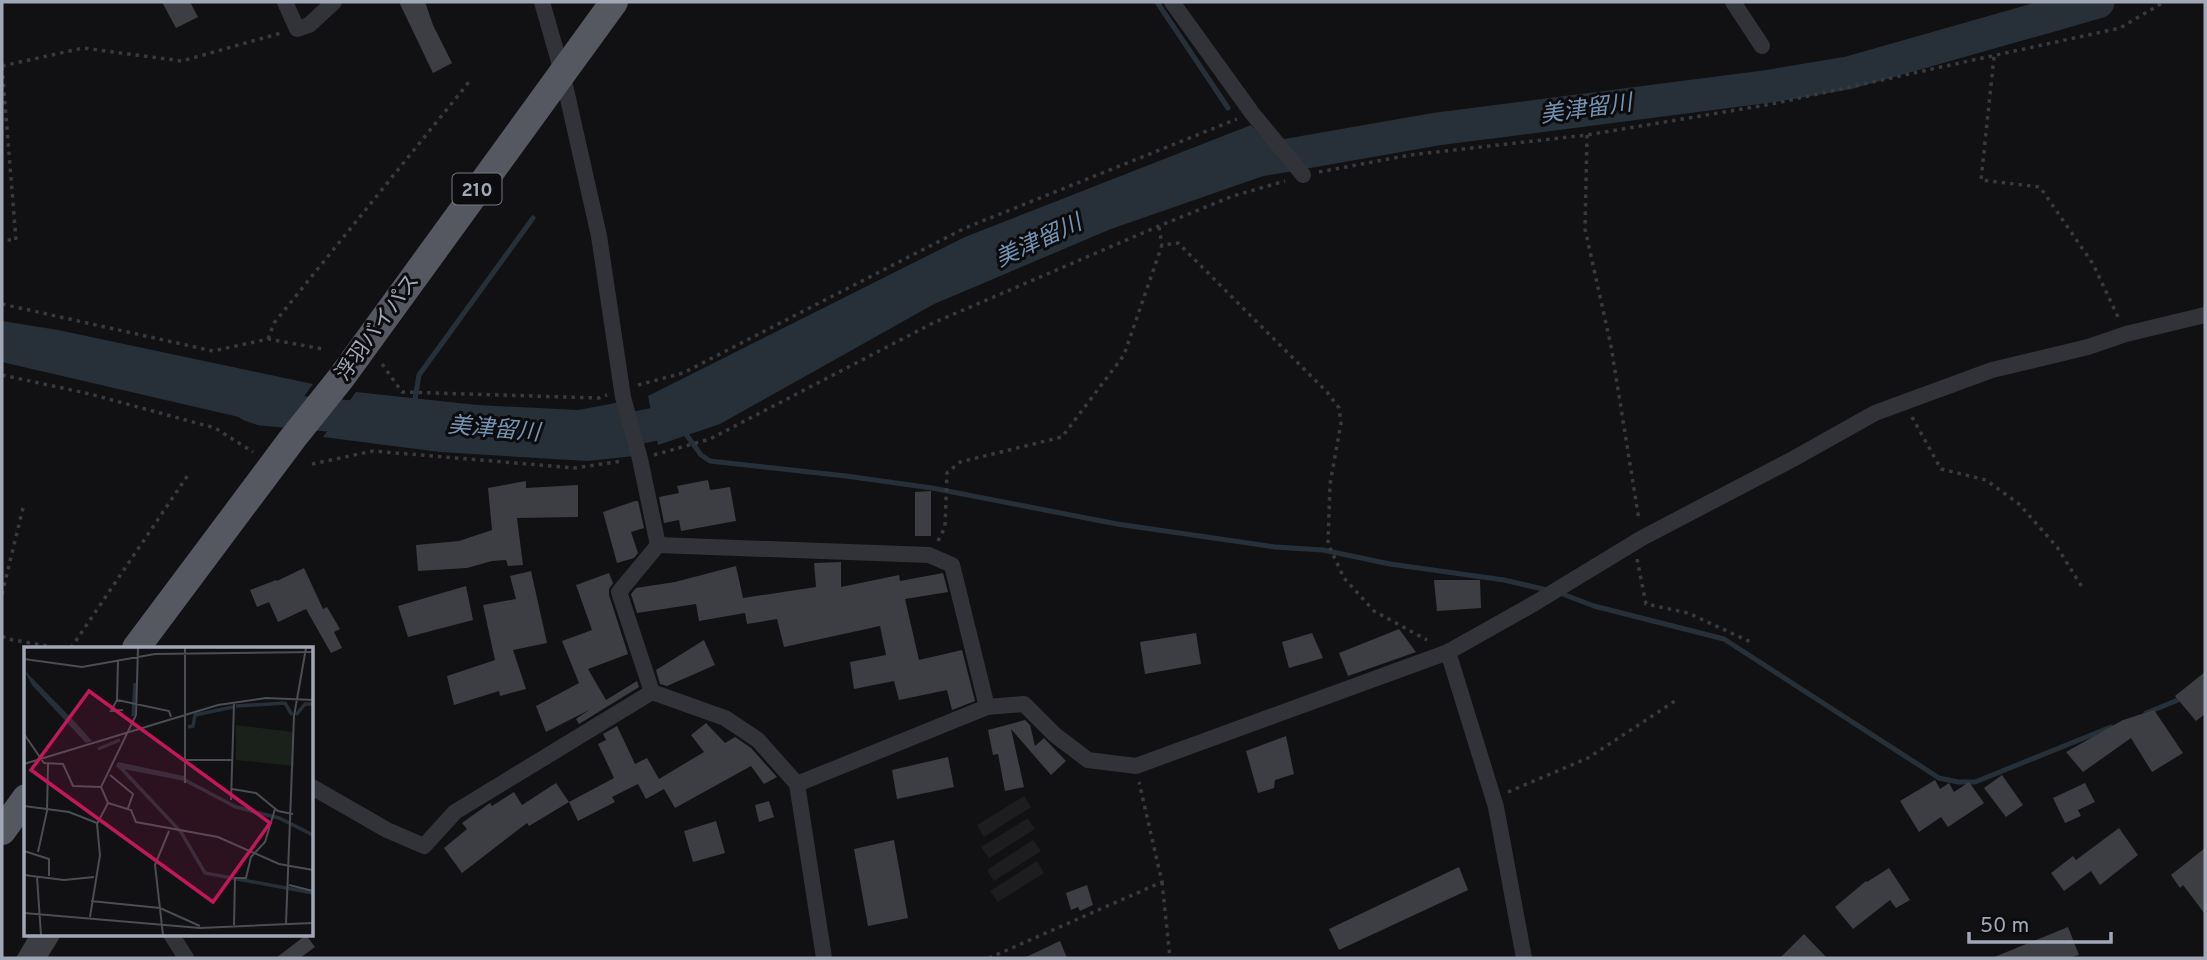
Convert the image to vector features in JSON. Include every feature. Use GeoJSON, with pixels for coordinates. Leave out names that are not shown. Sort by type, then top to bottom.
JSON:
{"type":"FeatureCollection","features":[{"type":"Feature","properties":{"kind":"highway","name":"浮羽バイパス"},"geometry":{"type":"LineString","coordinates":[[137,647],[341,378],[614,2]]}},
{"type":"Feature","properties":{"kind":"street"},"geometry":{"type":"LineString","coordinates":[[285,2],[296,29],[309,25],[334,2]]}},
{"type":"Feature","properties":{"kind":"street"},"geometry":{"type":"LineString","coordinates":[[542,2],[562,72],[599,236],[623,393],[658,545]]}},
{"type":"Feature","properties":{"kind":"street"},"geometry":{"type":"LineString","coordinates":[[1172,2],[1252,113],[1303,175]]}},
{"type":"Feature","properties":{"kind":"street"},"geometry":{"type":"LineString","coordinates":[[1733,2],[1762,46]]}},
{"type":"Feature","properties":{"kind":"street"},"geometry":{"type":"LineString","coordinates":[[797,784],[987,707],[1024,705],[1055,735],[1088,760],[1136,766],[1448,652],[1638,540],[1875,413],[1992,370],[2205,315]]}},
{"type":"Feature","properties":{"kind":"street"},"geometry":{"type":"LineString","coordinates":[[658,545],[931,557],[952,565],[987,707]]}},
{"type":"Feature","properties":{"kind":"street"},"geometry":{"type":"LineString","coordinates":[[652,692],[619,592],[658,545]]}},
{"type":"Feature","properties":{"kind":"street"},"geometry":{"type":"LineString","coordinates":[[1448,652],[1493,799],[1524,958]]}},
{"type":"Feature","properties":{"kind":"street"},"geometry":{"type":"LineString","coordinates":[[652,692],[725,718],[758,740],[797,784],[824,958]]}},
{"type":"Feature","properties":{"kind":"street"},"geometry":{"type":"LineString","coordinates":[[313,788],[387,830],[424,846],[456,812],[652,692]]}},
{"type":"Feature","properties":{"kind":"street"},"geometry":{"type":"LineString","coordinates":[[172,936],[186,958]]}},
{"type":"Feature","properties":{"kind":"path"},"geometry":{"type":"LineString","coordinates":[[312,464],[373,451],[575,468],[640,459],[710,439],[933,323],[1159,226],[1233,196],[1303,175],[1410,155],[1587,135],[1772,104],[2120,28],[2164,2]]}},
{"type":"Feature","properties":{"kind":"path"},"geometry":{"type":"LineString","coordinates":[[2,240],[16,240],[2,66],[83,48],[182,61],[296,29]]}},
{"type":"Feature","properties":{"kind":"path"},"geometry":{"type":"LineString","coordinates":[[1994,57],[1981,180],[2040,187],[2093,264],[2126,334]]}},
{"type":"Feature","properties":{"kind":"path"},"geometry":{"type":"LineString","coordinates":[[268,339],[274,323],[469,82]]}},
{"type":"Feature","properties":{"kind":"path"},"geometry":{"type":"LineString","coordinates":[[383,364],[402,392],[598,398],[623,393],[682,373],[965,228],[1252,113]]}},
{"type":"Feature","properties":{"kind":"path"},"geometry":{"type":"LineString","coordinates":[[1587,135],[1585,229],[1611,346],[1646,604],[1688,613],[1753,643]]}},
{"type":"Feature","properties":{"kind":"path"},"geometry":{"type":"LineString","coordinates":[[931,557],[945,527],[947,473],[960,462],[1062,437],[1124,355],[1162,245],[1159,226]]}},
{"type":"Feature","properties":{"kind":"path"},"geometry":{"type":"LineString","coordinates":[[1162,245],[1178,243],[1339,408],[1341,423],[1330,484],[1328,544],[1344,578],[1374,611],[1448,652]]}},
{"type":"Feature","properties":{"kind":"path"},"geometry":{"type":"LineString","coordinates":[[2,304],[213,351],[268,339],[323,349]]}},
{"type":"Feature","properties":{"kind":"path"},"geometry":{"type":"LineString","coordinates":[[2,375],[90,394],[215,428],[253,452]]}},
{"type":"Feature","properties":{"kind":"path"},"geometry":{"type":"LineString","coordinates":[[1904,403],[1941,469],[1986,480],[2020,504],[2057,547],[2082,587]]}},
{"type":"Feature","properties":{"kind":"path"},"geometry":{"type":"LineString","coordinates":[[72,647],[188,475]]}},
{"type":"Feature","properties":{"kind":"path"},"geometry":{"type":"LineString","coordinates":[[2,594],[24,503]]}},
{"type":"Feature","properties":{"kind":"path"},"geometry":{"type":"LineString","coordinates":[[2,636],[48,647]]}},
{"type":"Feature","properties":{"kind":"path"},"geometry":{"type":"LineString","coordinates":[[1493,799],[1588,758],[1675,701]]}},
{"type":"Feature","properties":{"kind":"path"},"geometry":{"type":"LineString","coordinates":[[1136,766],[1162,882],[1170,958]]}},
{"type":"Feature","properties":{"kind":"path"},"geometry":{"type":"LineString","coordinates":[[989,958],[1162,882]]}},
{"type":"Feature","properties":{"kind":"shaded area"},"geometry":{"type":"Polygon","coordinates":[[[1024,796],[1031,807],[984,837],[977,825],[1024,796]]]}},
{"type":"Feature","properties":{"kind":"shaded area"},"geometry":{"type":"Polygon","coordinates":[[[1028,818],[1035,829],[989,858],[981,847],[1028,818]]]}},
{"type":"Feature","properties":{"kind":"shaded area"},"geometry":{"type":"Polygon","coordinates":[[[1033,840],[1041,851],[994,881],[987,870],[1033,840]]]}},
{"type":"Feature","properties":{"kind":"shaded area"},"geometry":{"type":"Polygon","coordinates":[[[1037,861],[1044,873],[998,902],[990,891],[1037,861]]]}},
{"type":"Feature","properties":{"kind":"water"},"geometry":{"type":"Polygon","coordinates":[[[1251,125],[1289,167],[1111,229],[934,304],[720,424],[658,445],[648,396],[965,237],[1251,125]]]}},
{"type":"Feature","properties":{"kind":"water"},"geometry":{"type":"Polygon","coordinates":[[[2,321],[58,330],[313,384],[282,427],[2,362],[2,321]]]}},
{"type":"Feature","properties":{"kind":"water"},"geometry":{"type":"Polygon","coordinates":[[[356,392],[477,405],[578,410],[621,402],[635,456],[587,461],[440,452],[323,437],[356,392]]]}},
{"type":"Feature","properties":{"kind":"building"},"geometry":{"type":"Polygon","coordinates":[[[162,2],[190,2],[198,17],[176,28],[162,2]]]}},
{"type":"Feature","properties":{"kind":"building"},"geometry":{"type":"Polygon","coordinates":[[[399,2],[425,2],[452,63],[433,73],[399,2]]]}},
{"type":"Feature","properties":{"kind":"building"},"geometry":{"type":"Polygon","coordinates":[[[708,480],[710,490],[730,487],[736,521],[681,531],[679,520],[664,523],[659,497],[679,493],[677,486],[708,480]]]}},
{"type":"Feature","properties":{"kind":"building"},"geometry":{"type":"Polygon","coordinates":[[[526,481],[526,488],[578,485],[578,517],[517,518],[523,565],[508,566],[506,560],[467,568],[418,571],[416,545],[459,541],[492,530],[488,488],[526,481]]]}},
{"type":"Feature","properties":{"kind":"building"},"geometry":{"type":"Polygon","coordinates":[[[931,491],[931,536],[915,536],[915,492],[931,491]]]}},
{"type":"Feature","properties":{"kind":"building"},"geometry":{"type":"Polygon","coordinates":[[[638,501],[644,528],[631,532],[638,553],[634,558],[617,563],[603,512],[638,501]]]}},
{"type":"Feature","properties":{"kind":"building"},"geometry":{"type":"Polygon","coordinates":[[[841,562],[841,587],[899,575],[900,581],[943,573],[948,592],[905,599],[919,660],[962,650],[975,701],[952,710],[947,690],[899,700],[894,681],[854,689],[850,662],[886,655],[880,626],[784,647],[777,619],[747,624],[745,613],[699,621],[696,604],[637,613],[631,594],[636,588],[675,582],[736,566],[743,598],[816,587],[814,563],[841,562]]]}},
{"type":"Feature","properties":{"kind":"building"},"geometry":{"type":"Polygon","coordinates":[[[304,568],[323,609],[327,607],[340,629],[334,632],[342,648],[331,653],[306,609],[278,622],[269,602],[257,607],[250,590],[304,568]]]}},
{"type":"Feature","properties":{"kind":"building"},"geometry":{"type":"Polygon","coordinates":[[[531,571],[547,643],[513,650],[526,689],[500,696],[499,691],[454,705],[447,676],[495,660],[483,605],[516,599],[510,576],[531,571]]]}},
{"type":"Feature","properties":{"kind":"building"},"geometry":{"type":"Polygon","coordinates":[[[609,573],[613,583],[609,595],[628,654],[588,669],[606,700],[637,681],[639,687],[579,724],[576,719],[589,710],[546,732],[536,706],[579,683],[562,641],[592,630],[576,585],[609,573]]]}},
{"type":"Feature","properties":{"kind":"building"},"geometry":{"type":"Polygon","coordinates":[[[1434,580],[1480,580],[1481,608],[1437,611],[1434,580]]]}},
{"type":"Feature","properties":{"kind":"building"},"geometry":{"type":"Polygon","coordinates":[[[466,586],[473,620],[408,637],[398,606],[466,586]]]}},
{"type":"Feature","properties":{"kind":"building"},"geometry":{"type":"Polygon","coordinates":[[[1399,629],[1416,652],[1348,676],[1339,653],[1399,629]]]}},
{"type":"Feature","properties":{"kind":"building"},"geometry":{"type":"Polygon","coordinates":[[[1196,633],[1201,664],[1145,674],[1140,642],[1196,633]]]}},
{"type":"Feature","properties":{"kind":"building"},"geometry":{"type":"Polygon","coordinates":[[[1312,633],[1323,658],[1289,668],[1282,642],[1312,633]]]}},
{"type":"Feature","properties":{"kind":"building"},"geometry":{"type":"Polygon","coordinates":[[[704,640],[715,665],[667,686],[660,684],[656,670],[704,640]]]}},
{"type":"Feature","properties":{"kind":"building"},"geometry":{"type":"Polygon","coordinates":[[[2205,672],[2205,714],[2196,721],[2175,696],[2205,672]]]}},
{"type":"Feature","properties":{"kind":"building"},"geometry":{"type":"Polygon","coordinates":[[[2154,710],[2183,753],[2152,772],[2131,738],[2083,772],[2066,752],[2123,720],[2154,710]]]}},
{"type":"Feature","properties":{"kind":"building"},"geometry":{"type":"Polygon","coordinates":[[[1025,720],[1030,725],[1035,746],[1044,738],[1066,761],[1051,775],[1011,729],[1024,787],[1005,791],[998,754],[993,755],[988,730],[1025,720]]]}},
{"type":"Feature","properties":{"kind":"building"},"geometry":{"type":"Polygon","coordinates":[[[706,723],[725,743],[735,737],[751,748],[777,777],[764,784],[751,766],[675,808],[664,789],[646,799],[638,784],[612,797],[615,802],[578,821],[569,802],[614,778],[598,744],[606,740],[603,734],[617,726],[635,764],[647,758],[659,779],[704,752],[691,735],[706,723]]]}},
{"type":"Feature","properties":{"kind":"building"},"geometry":{"type":"Polygon","coordinates":[[[1286,736],[1294,774],[1275,780],[1274,788],[1258,793],[1246,751],[1286,736]]]}},
{"type":"Feature","properties":{"kind":"building"},"geometry":{"type":"Polygon","coordinates":[[[948,757],[954,787],[897,799],[892,770],[948,757]]]}},
{"type":"Feature","properties":{"kind":"building"},"geometry":{"type":"Polygon","coordinates":[[[2002,775],[2023,805],[2006,817],[1984,788],[2002,775]]]}},
{"type":"Feature","properties":{"kind":"building"},"geometry":{"type":"Polygon","coordinates":[[[1935,780],[1940,789],[1949,783],[1954,792],[1969,782],[1984,803],[1948,827],[1941,817],[1919,832],[1900,801],[1935,780]]]}},
{"type":"Feature","properties":{"kind":"building"},"geometry":{"type":"Polygon","coordinates":[[[556,783],[569,802],[529,826],[527,823],[462,873],[444,848],[467,829],[462,823],[490,803],[492,806],[514,792],[522,805],[556,783]]]}},
{"type":"Feature","properties":{"kind":"building"},"geometry":{"type":"Polygon","coordinates":[[[2085,783],[2095,802],[2078,810],[2081,816],[2065,823],[2053,798],[2085,783]]]}},
{"type":"Feature","properties":{"kind":"building"},"geometry":{"type":"Polygon","coordinates":[[[769,801],[774,817],[759,822],[755,805],[769,801]]]}},
{"type":"Feature","properties":{"kind":"building"},"geometry":{"type":"Polygon","coordinates":[[[716,821],[725,853],[693,862],[684,831],[716,821]]]}},
{"type":"Feature","properties":{"kind":"building"},"geometry":{"type":"Polygon","coordinates":[[[2119,828],[2138,855],[2100,885],[2091,871],[2064,891],[2051,873],[2073,856],[2076,860],[2119,828]]]}},
{"type":"Feature","properties":{"kind":"building"},"geometry":{"type":"Polygon","coordinates":[[[894,840],[908,918],[868,926],[854,849],[894,840]]]}},
{"type":"Feature","properties":{"kind":"building"},"geometry":{"type":"Polygon","coordinates":[[[2205,848],[2205,914],[2183,885],[2180,888],[2171,875],[2205,848]]]}},
{"type":"Feature","properties":{"kind":"building"},"geometry":{"type":"Polygon","coordinates":[[[1459,867],[1468,890],[1339,950],[1329,929],[1459,867]]]}},
{"type":"Feature","properties":{"kind":"building"},"geometry":{"type":"Polygon","coordinates":[[[1889,868],[1910,900],[1896,908],[1890,900],[1853,929],[1835,907],[1866,881],[1889,868]]]}},
{"type":"Feature","properties":{"kind":"building"},"geometry":{"type":"Polygon","coordinates":[[[1087,885],[1093,905],[1080,911],[1078,907],[1071,910],[1066,893],[1087,885]]]}},
{"type":"Feature","properties":{"kind":"building"},"geometry":{"type":"Polygon","coordinates":[[[2068,927],[2079,955],[2068,958],[1992,958],[2068,927]]]}},
{"type":"Feature","properties":{"kind":"building"},"geometry":{"type":"Polygon","coordinates":[[[1804,934],[1827,958],[1780,958],[1804,934]]]}},
{"type":"Feature","properties":{"kind":"building"},"geometry":{"type":"Polygon","coordinates":[[[29,936],[61,936],[47,958],[16,958],[29,936]]]}},
{"type":"Feature","properties":{"kind":"building"},"geometry":{"type":"Polygon","coordinates":[[[305,936],[315,947],[300,958],[276,958],[305,936]]]}},
{"type":"Feature","properties":{"kind":"building"},"geometry":{"type":"Polygon","coordinates":[[[1060,941],[1067,958],[1024,958],[1060,941]]]}},
{"type":"Feature","properties":{"kind":"waterway"},"geometry":{"type":"LineString","coordinates":[[1157,2],[1228,108]]}},
{"type":"Feature","properties":{"kind":"waterway","name":"美津留川"},"geometry":{"type":"LineString","coordinates":[[1254,161],[1437,129],[1771,86],[1848,73],[2098,2]]}},
{"type":"Feature","properties":{"kind":"waterway"},"geometry":{"type":"LineString","coordinates":[[414,405],[419,375],[533,218]]}},
{"type":"Feature","properties":{"kind":"waterway","name":"美津留川"},"geometry":{"type":"LineString","coordinates":[[250,405],[262,409],[384,420]]}},
{"type":"Feature","properties":{"kind":"waterway","name":"美津留川"},"geometry":{"type":"LineString","coordinates":[[595,436],[676,420],[694,410]]}},
{"type":"Feature","properties":{"kind":"waterway"},"geometry":{"type":"LineString","coordinates":[[683,430],[701,455],[710,461],[932,488],[1117,524],[1275,547],[1323,550],[1390,564],[1504,580],[1547,590]]}},
{"type":"Feature","properties":{"kind":"waterway"},"geometry":{"type":"LineString","coordinates":[[1560,593],[1594,606],[1724,639],[1939,778],[1975,782],[2111,727]]}},
{"type":"Feature","properties":{"kind":"waterway"},"geometry":{"type":"LineString","coordinates":[[2146,713],[2183,698]]}}]}
